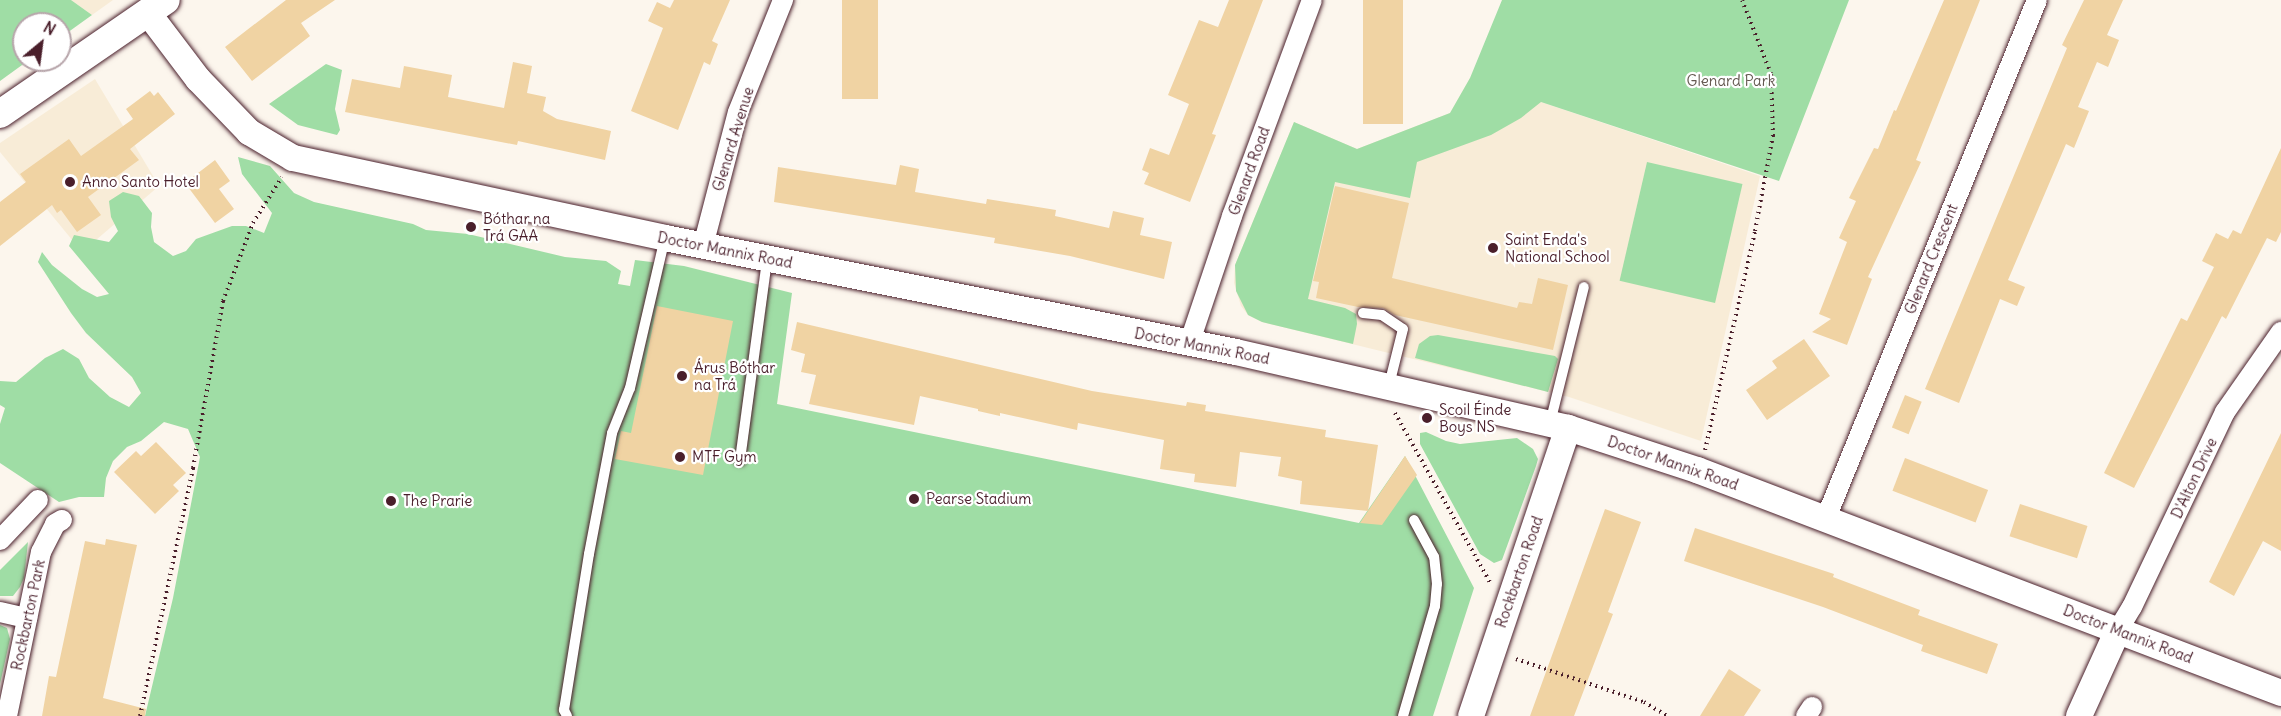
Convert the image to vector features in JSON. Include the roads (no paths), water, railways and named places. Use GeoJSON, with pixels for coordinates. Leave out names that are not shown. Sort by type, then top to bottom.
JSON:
{"type":"FeatureCollection","features":[{"type":"Feature","properties":{"kind":"main road"},"geometry":{"type":"LineString","coordinates":[[0,114],[157,6]]}},
{"type":"Feature","properties":{"kind":"street","name":"Glenard Avenue"},"geometry":{"type":"LineString","coordinates":[[703,246],[738,112],[783,0]]}},
{"type":"Feature","properties":{"kind":"street","name":"Glenard Road"},"geometry":{"type":"LineString","coordinates":[[1189,344],[1232,216],[1312,0]]}},
{"type":"Feature","properties":{"kind":"street","name":"Glenard Crescent"},"geometry":{"type":"LineString","coordinates":[[1826,519],[2037,0]]}},
{"type":"Feature","properties":{"kind":"street","name":"Doctor Mannix Road"},"geometry":{"type":"LineString","coordinates":[[157,6],[198,79],[249,132],[292,158],[703,246],[1189,344],[1391,397],[1559,426],[1697,470],[2281,693]]}},
{"type":"Feature","properties":{"kind":"street","name":"D'Alton Drive"},"geometry":{"type":"LineString","coordinates":[[2118,630],[2132,607],[2225,412],[2281,332]]}},
{"type":"Feature","properties":{"kind":"street","name":"Rockbarton Road"},"geometry":{"type":"LineString","coordinates":[[1471,716],[1509,603],[1559,426]]}},
{"type":"Feature","properties":{"kind":"street"},"geometry":{"type":"LineString","coordinates":[[0,540],[38,500]]}},
{"type":"Feature","properties":{"kind":"street","name":"Rockbarton Park"},"geometry":{"type":"LineString","coordinates":[[7,716],[41,552],[55,524],[62,520]]}},
{"type":"Feature","properties":{"kind":"street"},"geometry":{"type":"LineString","coordinates":[[0,612],[27,618]]}},
{"type":"Feature","properties":{"kind":"street"},"geometry":{"type":"LineString","coordinates":[[2079,716],[2118,630]]}},
{"type":"Feature","properties":{"kind":"lane"},"geometry":{"type":"LineString","coordinates":[[567,716],[564,710],[589,554],[612,433],[630,388],[665,238]]}},
{"type":"Feature","properties":{"kind":"lane"},"geometry":{"type":"LineString","coordinates":[[740,460],[767,258]]}},
{"type":"Feature","properties":{"kind":"lane"},"geometry":{"type":"LineString","coordinates":[[1559,426],[1584,287]]}},
{"type":"Feature","properties":{"kind":"lane"},"geometry":{"type":"LineString","coordinates":[[1363,313],[1382,315],[1404,329],[1391,397]]}},
{"type":"Feature","properties":{"kind":"lane"},"geometry":{"type":"LineString","coordinates":[[1403,716],[1435,606],[1437,584],[1434,557],[1414,520]]}},
{"type":"Feature","properties":{"kind":"place","name":"Anno Santo Hotel"},"geometry":{"type":"Point","coordinates":[70,182]}},
{"type":"Feature","properties":{"kind":"place","name":"Bóthar na Trá GAA"},"geometry":{"type":"Point","coordinates":[471,227]}},
{"type":"Feature","properties":{"kind":"place","name":"Saint Enda's National School"},"geometry":{"type":"Point","coordinates":[1493,248]}},
{"type":"Feature","properties":{"kind":"place","name":"Árus Bóthar na Trá"},"geometry":{"type":"Point","coordinates":[682,376]}},
{"type":"Feature","properties":{"kind":"place","name":"Scoil Éinde Boys NS"},"geometry":{"type":"Point","coordinates":[1427,418]}},
{"type":"Feature","properties":{"kind":"place","name":"MTF Gym"},"geometry":{"type":"Point","coordinates":[680,457]}},
{"type":"Feature","properties":{"kind":"place","name":"Pearse Stadium"},"geometry":{"type":"Point","coordinates":[914,499]}},
{"type":"Feature","properties":{"kind":"place","name":"The Prarie"},"geometry":{"type":"Point","coordinates":[391,501]}},
{"type":"Feature","properties":{"kind":"park label","name":"Glenard Park"},"geometry":{"type":"Point","coordinates":[1731,81]}}]}
